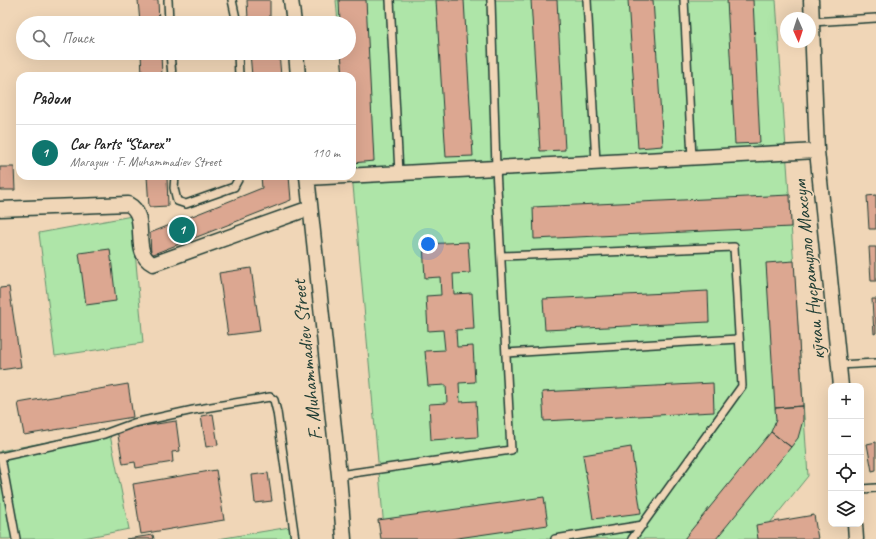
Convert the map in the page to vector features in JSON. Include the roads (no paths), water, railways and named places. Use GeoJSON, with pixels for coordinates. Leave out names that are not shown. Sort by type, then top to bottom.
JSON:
{"type":"FeatureCollection","features":[{"type":"Feature","properties":{"kind":"street"},"geometry":{"type":"LineString","coordinates":[[291,0],[293,16]]}},
{"type":"Feature","properties":{"kind":"street","name":"кӯчаи Нусратулло Махсум"},"geometry":{"type":"LineString","coordinates":[[811,0],[812,12]]}},
{"type":"Feature","properties":{"kind":"street","name":"кӯчаи Нусратулло Махсум"},"geometry":{"type":"LineString","coordinates":[[813,48],[817,151],[841,383]]}},
{"type":"Feature","properties":{"kind":"street"},"geometry":{"type":"LineString","coordinates":[[297,60],[298,72]]}},
{"type":"Feature","properties":{"kind":"street"},"geometry":{"type":"LineString","coordinates":[[356,175],[817,151]]}},
{"type":"Feature","properties":{"kind":"street","name":"F. Muhammadiev Street"},"geometry":{"type":"LineString","coordinates":[[307,180],[339,475],[344,539]]}},
{"type":"Feature","properties":{"kind":"street"},"geometry":{"type":"LineString","coordinates":[[0,209],[128,204],[134,207],[138,213],[141,254],[147,261],[153,264],[310,208]]}},
{"type":"Feature","properties":{"kind":"street"},"geometry":{"type":"LineString","coordinates":[[855,527],[856,539]]}},
{"type":"Feature","properties":{"kind":"lane"},"geometry":{"type":"LineString","coordinates":[[168,0],[169,16]]}},
{"type":"Feature","properties":{"kind":"lane"},"geometry":{"type":"LineString","coordinates":[[232,0],[235,16]]}},
{"type":"Feature","properties":{"kind":"lane"},"geometry":{"type":"LineString","coordinates":[[390,0],[399,173]]}},
{"type":"Feature","properties":{"kind":"lane"},"geometry":{"type":"LineString","coordinates":[[339,475],[511,450],[496,168],[491,0]]}},
{"type":"Feature","properties":{"kind":"lane"},"geometry":{"type":"LineString","coordinates":[[587,0],[596,163]]}},
{"type":"Feature","properties":{"kind":"lane"},"geometry":{"type":"LineString","coordinates":[[684,0],[692,158]]}},
{"type":"Feature","properties":{"kind":"lane"},"geometry":{"type":"LineString","coordinates":[[816,22],[876,18]]}},
{"type":"Feature","properties":{"kind":"lane"},"geometry":{"type":"LineString","coordinates":[[171,60],[172,72]]}},
{"type":"Feature","properties":{"kind":"lane"},"geometry":{"type":"LineString","coordinates":[[238,60],[238,72]]}},
{"type":"Feature","properties":{"kind":"lane"},"geometry":{"type":"LineString","coordinates":[[174,180],[177,201],[186,204],[234,186],[238,180]]}},
{"type":"Feature","properties":{"kind":"lane"},"geometry":{"type":"LineString","coordinates":[[501,256],[734,247],[738,339],[742,386],[632,539]]}},
{"type":"Feature","properties":{"kind":"lane"},"geometry":{"type":"LineString","coordinates":[[506,353],[738,339]]}},
{"type":"Feature","properties":{"kind":"lane"},"geometry":{"type":"LineString","coordinates":[[839,365],[876,363]]}},
{"type":"Feature","properties":{"kind":"lane"},"geometry":{"type":"LineString","coordinates":[[16,539],[1,457],[104,434],[134,423],[262,397],[270,397],[274,400],[277,412],[295,539]]}},
{"type":"Feature","properties":{"kind":"lane"},"geometry":{"type":"LineString","coordinates":[[864,489],[876,488]]}},
{"type":"Feature","properties":{"kind":"lane"},"geometry":{"type":"LineString","coordinates":[[555,539],[643,525]]}},
{"type":"Feature","properties":{"kind":"place","name":"Car Parts “Starex”"},"geometry":{"type":"Point","coordinates":[182,230]}}]}
